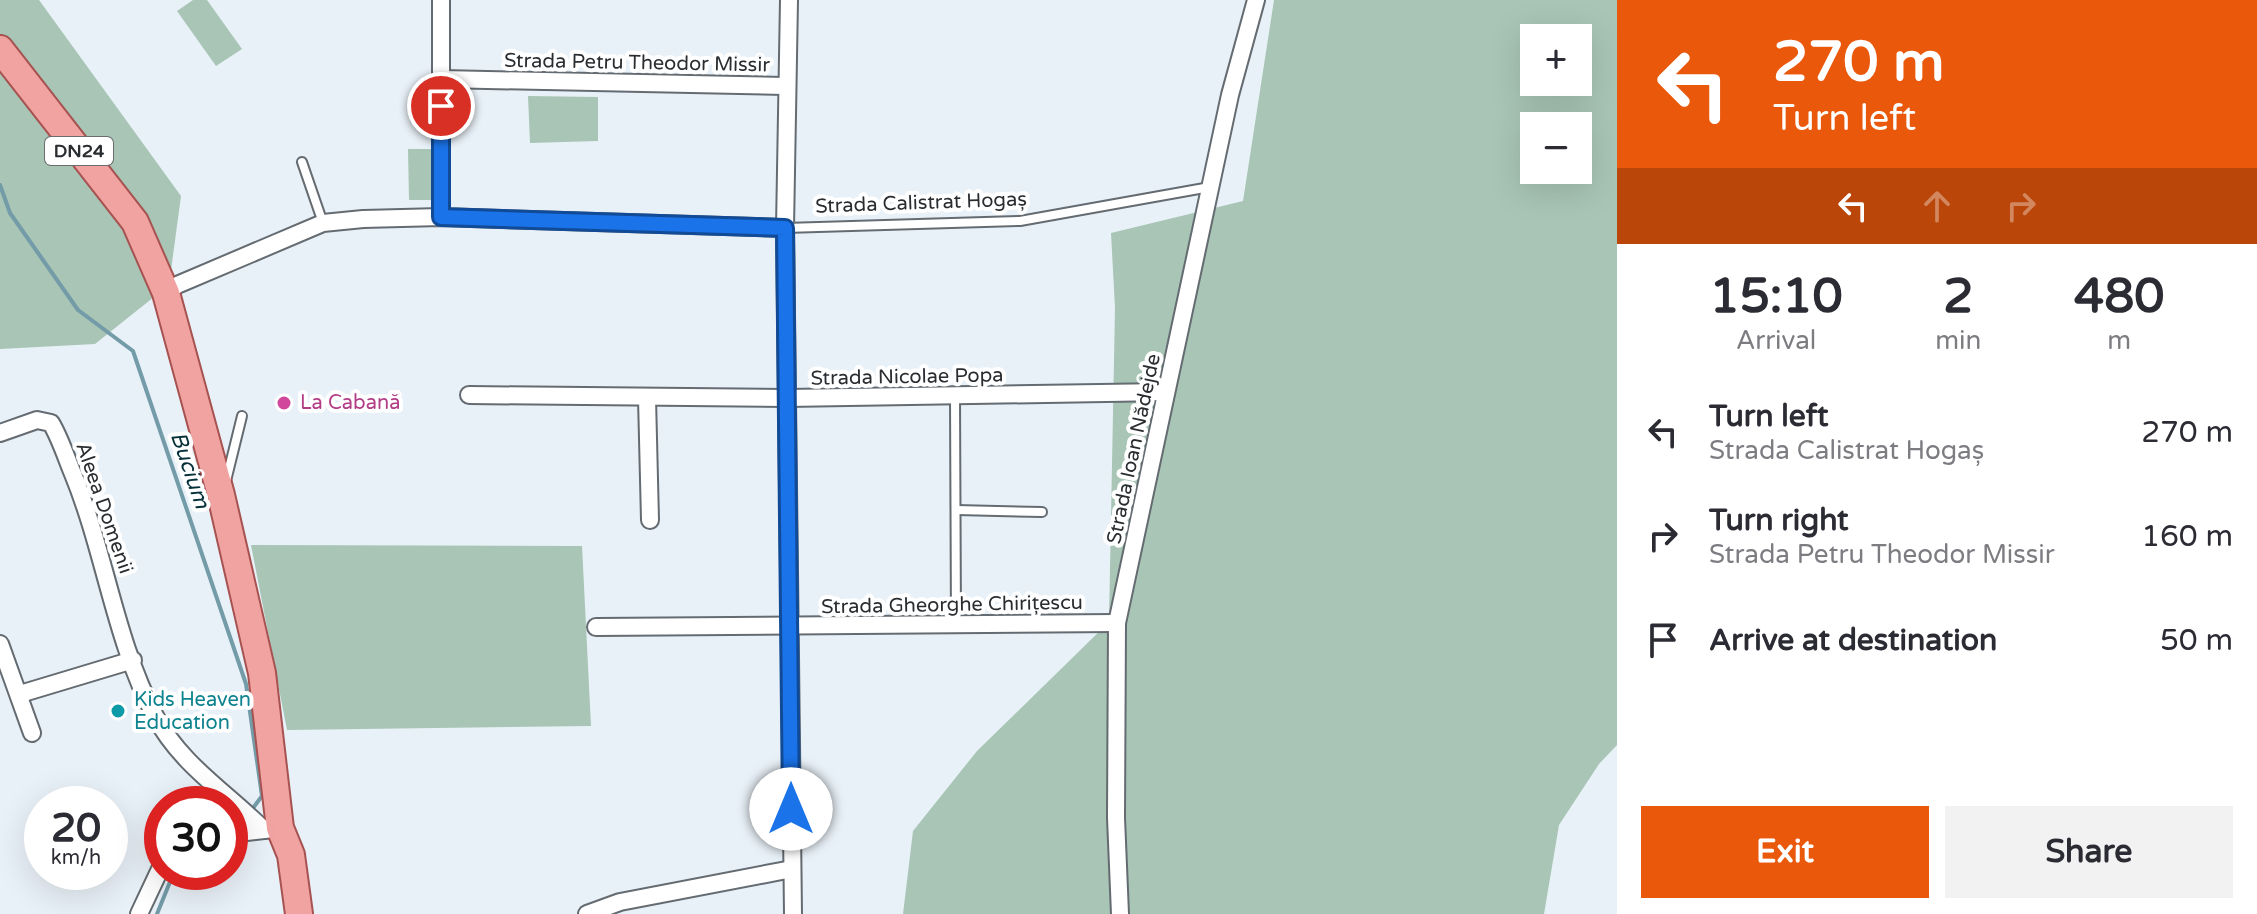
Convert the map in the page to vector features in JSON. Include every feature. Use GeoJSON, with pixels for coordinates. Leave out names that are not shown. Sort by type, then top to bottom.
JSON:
{"type":"FeatureCollection","features":[{"type":"Feature","properties":{"kind":"main road","name":"DN24"},"geometry":{"type":"LineString","coordinates":[[0,49],[135,222],[166,293],[221,495],[262,673],[272,829],[284,914]]}},
{"type":"Feature","properties":{"kind":"main road","name":"DN24"},"geometry":{"type":"LineString","coordinates":[[272,829],[291,855],[299,914]]}},
{"type":"Feature","properties":{"kind":"street"},"geometry":{"type":"LineString","coordinates":[[441,0],[441,217]]}},
{"type":"Feature","properties":{"kind":"street"},"geometry":{"type":"LineString","coordinates":[[789,0],[785,86],[785,228],[793,914]]}},
{"type":"Feature","properties":{"kind":"street","name":"Strada Ioan Nădejde"},"geometry":{"type":"LineString","coordinates":[[1120,914],[1116,818],[1117,623],[1230,95],[1256,0]]}},
{"type":"Feature","properties":{"kind":"street","name":"Strada Petru Theodor Missir"},"geometry":{"type":"LineString","coordinates":[[441,79],[785,86]]}},
{"type":"Feature","properties":{"kind":"street","name":"Strada Calistrat Hogaș"},"geometry":{"type":"LineString","coordinates":[[166,293],[177,285],[323,223],[441,217],[785,228]]}},
{"type":"Feature","properties":{"kind":"street","name":"Strada Nicolae Popa"},"geometry":{"type":"LineString","coordinates":[[469,395],[787,398],[1166,392]]}},
{"type":"Feature","properties":{"kind":"street"},"geometry":{"type":"LineString","coordinates":[[647,398],[650,520]]}},
{"type":"Feature","properties":{"kind":"street","name":"Aleea Domenii"},"geometry":{"type":"LineString","coordinates":[[0,433],[37,420],[46,420],[54,428],[87,508],[133,660],[155,716],[184,758],[272,829]]}},
{"type":"Feature","properties":{"kind":"street","name":"Strada Gheorghe Chirițescu"},"geometry":{"type":"LineString","coordinates":[[596,627],[790,628],[1117,623]]}},
{"type":"Feature","properties":{"kind":"street"},"geometry":{"type":"LineString","coordinates":[[0,644],[32,733]]}},
{"type":"Feature","properties":{"kind":"street"},"geometry":{"type":"LineString","coordinates":[[20,694],[133,660]]}},
{"type":"Feature","properties":{"kind":"street"},"geometry":{"type":"LineString","coordinates":[[248,832],[272,829]]}},
{"type":"Feature","properties":{"kind":"street"},"geometry":{"type":"LineString","coordinates":[[587,914],[620,902],[792,869]]}},
{"type":"Feature","properties":{"kind":"street"},"geometry":{"type":"LineString","coordinates":[[139,914],[150,890]]}},
{"type":"Feature","properties":{"kind":"lane"},"geometry":{"type":"LineString","coordinates":[[302,162],[323,223]]}},
{"type":"Feature","properties":{"kind":"lane","name":"Strada Calistrat Hogaș"},"geometry":{"type":"LineString","coordinates":[[785,228],[1020,221],[1211,187]]}},
{"type":"Feature","properties":{"kind":"lane"},"geometry":{"type":"LineString","coordinates":[[955,397],[956,624]]}},
{"type":"Feature","properties":{"kind":"lane"},"geometry":{"type":"LineString","coordinates":[[221,495],[231,473],[242,416]]}},
{"type":"Feature","properties":{"kind":"lane"},"geometry":{"type":"LineString","coordinates":[[956,510],[1042,512]]}},
{"type":"Feature","properties":{"kind":"green space"},"geometry":{"type":"Polygon","coordinates":[[[0,0],[39,0],[181,196],[169,285],[95,344],[0,349],[0,0]]]}},
{"type":"Feature","properties":{"kind":"green space"},"geometry":{"type":"Polygon","coordinates":[[[193,0],[207,0],[242,49],[216,66],[177,11],[193,0]]]}},
{"type":"Feature","properties":{"kind":"green space"},"geometry":{"type":"Polygon","coordinates":[[[1274,0],[1617,0],[1617,745],[1599,764],[1559,825],[1544,914],[903,914],[913,831],[977,751],[1109,622],[1115,308],[1111,233],[1243,201],[1274,0]]]}},
{"type":"Feature","properties":{"kind":"green space"},"geometry":{"type":"Polygon","coordinates":[[[528,96],[598,97],[598,141],[530,143],[528,96]]]}},
{"type":"Feature","properties":{"kind":"green space"},"geometry":{"type":"Polygon","coordinates":[[[408,149],[431,149],[432,200],[409,200],[408,149]]]}},
{"type":"Feature","properties":{"kind":"green space"},"geometry":{"type":"Polygon","coordinates":[[[251,545],[582,546],[591,726],[287,730],[251,545]]]}},
{"type":"Feature","properties":{"kind":"waterway","name":"Bucium"},"geometry":{"type":"LineString","coordinates":[[0,185],[10,213],[78,310],[133,351],[246,684],[262,796],[253,808]]}},
{"type":"Feature","properties":{"kind":"waterway","name":"Bucium"},"geometry":{"type":"LineString","coordinates":[[157,914],[167,890]]}},
{"type":"Feature","properties":{"kind":"place","name":"La Cabană"},"geometry":{"type":"Point","coordinates":[284,403]}},
{"type":"Feature","properties":{"kind":"place","name":"Kids Heaven Education"},"geometry":{"type":"Point","coordinates":[118,711]}},
{"type":"Feature","properties":{"kind":"route"},"geometry":{"type":"LineString","coordinates":[[441,106],[441,217],[785,228],[791,809]]}}]}
